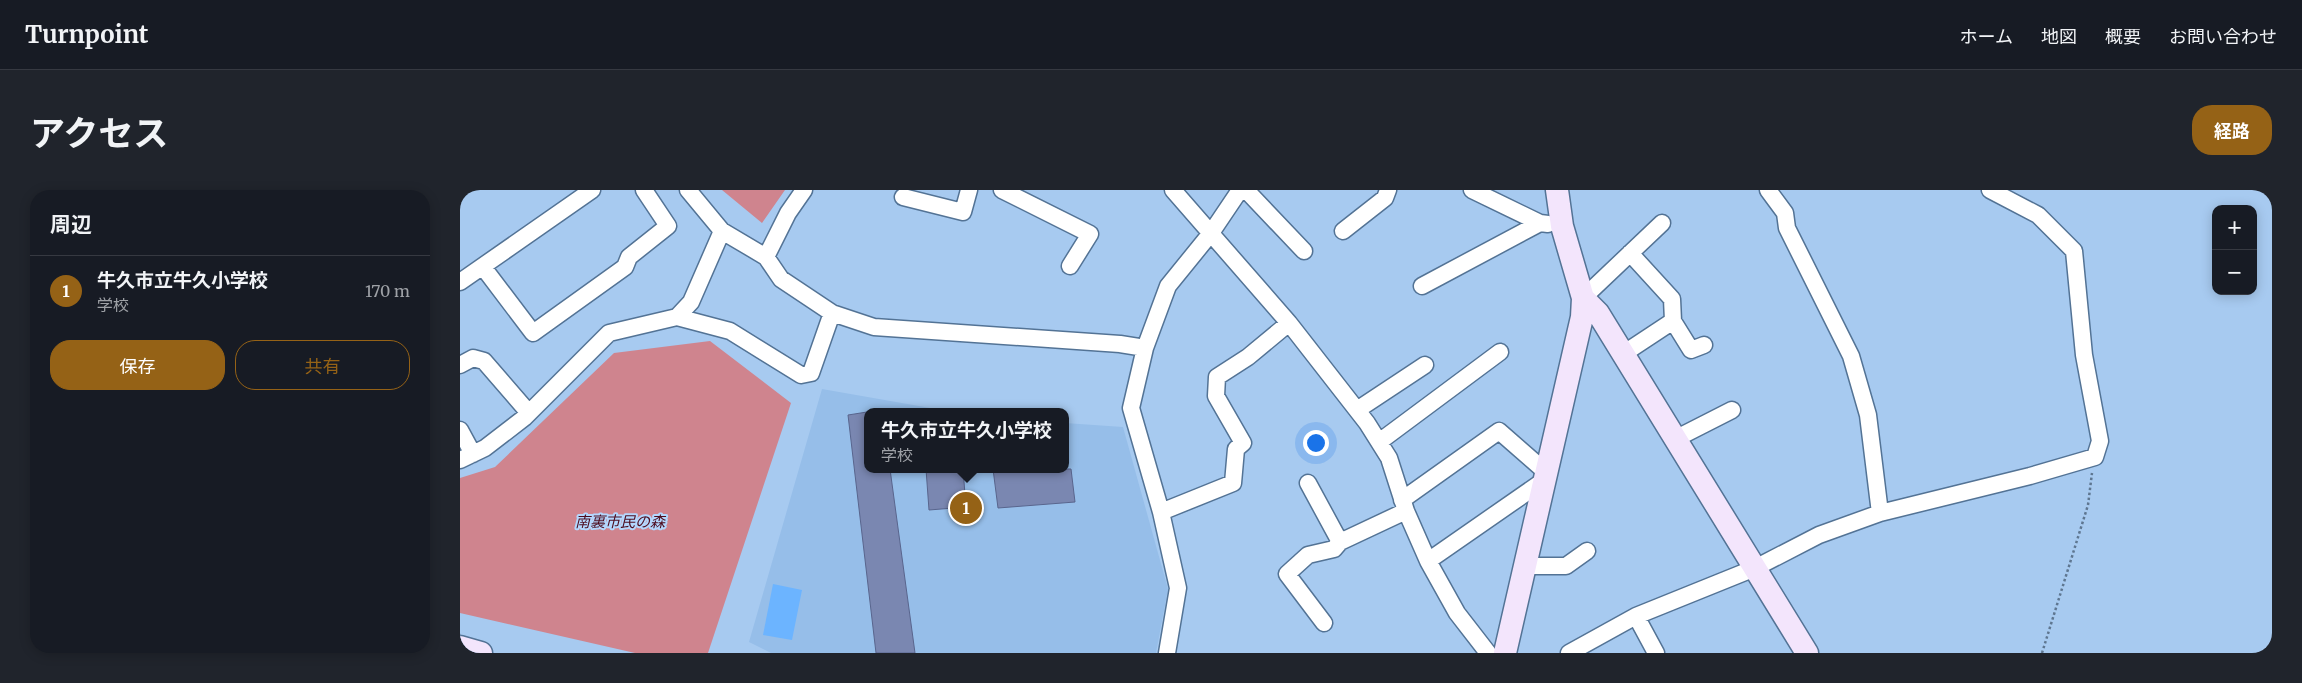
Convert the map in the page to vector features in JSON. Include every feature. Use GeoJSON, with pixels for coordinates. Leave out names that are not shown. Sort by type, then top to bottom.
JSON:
{"type":"FeatureCollection","features":[{"type":"Feature","properties":{"kind":"street"},"geometry":{"type":"LineString","coordinates":[[460,282],[592,190]]}},
{"type":"Feature","properties":{"kind":"street"},"geometry":{"type":"LineString","coordinates":[[483,267],[533,333],[625,267],[629,256],[668,226],[644,190]]}},
{"type":"Feature","properties":{"kind":"street"},"geometry":{"type":"LineString","coordinates":[[688,190],[722,231],[766,257],[781,278],[832,313],[874,327],[1120,344],[1145,348]]}},
{"type":"Feature","properties":{"kind":"street"},"geometry":{"type":"LineString","coordinates":[[766,257],[788,213],[804,190]]}},
{"type":"Feature","properties":{"kind":"street"},"geometry":{"type":"LineString","coordinates":[[904,197],[963,212],[969,190]]}},
{"type":"Feature","properties":{"kind":"street"},"geometry":{"type":"LineString","coordinates":[[1002,190],[1090,234],[1070,266]]}},
{"type":"Feature","properties":{"kind":"street"},"geometry":{"type":"LineString","coordinates":[[1173,190],[1289,323],[1357,410],[1379,442],[1389,458],[1404,505],[1428,561],[1457,613],[1488,653]]}},
{"type":"Feature","properties":{"kind":"street"},"geometry":{"type":"LineString","coordinates":[[1167,653],[1178,588],[1161,512],[1131,408],[1145,348],[1168,286],[1210,233],[1240,190]]}},
{"type":"Feature","properties":{"kind":"street"},"geometry":{"type":"LineString","coordinates":[[1246,190],[1304,252]]}},
{"type":"Feature","properties":{"kind":"street"},"geometry":{"type":"LineString","coordinates":[[1343,231],[1385,198],[1388,190]]}},
{"type":"Feature","properties":{"kind":"street"},"geometry":{"type":"LineString","coordinates":[[1472,190],[1540,222],[1562,226]]}},
{"type":"Feature","properties":{"kind":"street"},"geometry":{"type":"LineString","coordinates":[[1505,653],[1582,317],[1583,298],[1562,226],[1557,190]]}},
{"type":"Feature","properties":{"kind":"street"},"geometry":{"type":"LineString","coordinates":[[1768,190],[1785,213],[1787,228],[1851,356],[1868,415],[1880,513]]}},
{"type":"Feature","properties":{"kind":"street"},"geometry":{"type":"LineString","coordinates":[[1569,653],[1636,616],[1755,568],[1820,535],[1880,513],[2030,476],[2095,457],[2100,441],[2084,355],[2074,251],[2038,215],[1990,190]]}},
{"type":"Feature","properties":{"kind":"street"},"geometry":{"type":"LineString","coordinates":[[1422,286],[1540,222]]}},
{"type":"Feature","properties":{"kind":"street"},"geometry":{"type":"LineString","coordinates":[[1583,298],[1662,223]]}},
{"type":"Feature","properties":{"kind":"street"},"geometry":{"type":"LineString","coordinates":[[677,316],[691,302],[722,231]]}},
{"type":"Feature","properties":{"kind":"street"},"geometry":{"type":"LineString","coordinates":[[1630,253],[1672,299],[1673,321],[1692,350],[1704,345]]}},
{"type":"Feature","properties":{"kind":"street"},"geometry":{"type":"LineString","coordinates":[[1583,298],[1598,314],[1807,653]]}},
{"type":"Feature","properties":{"kind":"street"},"geometry":{"type":"LineString","coordinates":[[460,430],[466,457],[485,448],[529,413],[609,333],[677,316],[730,330],[801,376],[811,373],[832,313]]}},
{"type":"Feature","properties":{"kind":"street"},"geometry":{"type":"LineString","coordinates":[[1623,354],[1673,321]]}},
{"type":"Feature","properties":{"kind":"street"},"geometry":{"type":"LineString","coordinates":[[1161,512],[1233,483],[1236,449],[1243,443],[1216,396],[1217,377],[1248,357],[1289,323]]}},
{"type":"Feature","properties":{"kind":"street"},"geometry":{"type":"LineString","coordinates":[[1379,442],[1500,352]]}},
{"type":"Feature","properties":{"kind":"street"},"geometry":{"type":"LineString","coordinates":[[460,365],[474,358],[484,361],[529,413]]}},
{"type":"Feature","properties":{"kind":"street"},"geometry":{"type":"LineString","coordinates":[[1357,410],[1425,364]]}},
{"type":"Feature","properties":{"kind":"street"},"geometry":{"type":"LineString","coordinates":[[1675,439],[1732,410]]}},
{"type":"Feature","properties":{"kind":"street"},"geometry":{"type":"LineString","coordinates":[[1324,623],[1287,574],[1308,555],[1334,550],[1340,542],[1404,505],[1499,432],[1546,476]]}},
{"type":"Feature","properties":{"kind":"street"},"geometry":{"type":"LineString","coordinates":[[1428,561],[1546,476]]}},
{"type":"Feature","properties":{"kind":"street"},"geometry":{"type":"LineString","coordinates":[[1308,483],[1340,542]]}},
{"type":"Feature","properties":{"kind":"street"},"geometry":{"type":"LineString","coordinates":[[1525,566],[1566,566],[1587,551]]}},
{"type":"Feature","properties":{"kind":"street"},"geometry":{"type":"LineString","coordinates":[[1636,616],[1656,653]]}},
{"type":"Feature","properties":{"kind":"street"},"geometry":{"type":"LineString","coordinates":[[460,646],[481,653]]}},
{"type":"Feature","properties":{"kind":"path"},"geometry":{"type":"LineString","coordinates":[[2042,653],[2088,505],[2095,457]]}},
{"type":"Feature","properties":{"kind":"shaded area"},"geometry":{"type":"Polygon","coordinates":[[[822,389],[930,408],[864,408],[864,473],[1069,473],[1069,423],[1123,427],[1168,589],[1156,653],[771,653],[749,642],[822,389]]]}},
{"type":"Feature","properties":{"kind":"green space"},"geometry":{"type":"Polygon","coordinates":[[[722,190],[785,190],[762,223],[722,190]]]}},
{"type":"Feature","properties":{"kind":"green space","name":"南裏市民の森"},"geometry":{"type":"Polygon","coordinates":[[[710,341],[791,403],[708,653],[635,653],[460,613],[460,478],[495,467],[614,353],[710,341]]]}},
{"type":"Feature","properties":{"kind":"water"},"geometry":{"type":"Polygon","coordinates":[[[773,584],[802,590],[792,640],[763,635],[773,584]]]}},
{"type":"Feature","properties":{"kind":"building"},"geometry":{"type":"Polygon","coordinates":[[[864,412],[864,473],[891,473],[915,653],[876,653],[848,415],[864,412]]]}},
{"type":"Feature","properties":{"kind":"building"},"geometry":{"type":"Polygon","coordinates":[[[1069,469],[1071,469],[1075,502],[998,508],[994,473],[1069,473],[1069,469]]]}},
{"type":"Feature","properties":{"kind":"building"},"geometry":{"type":"Polygon","coordinates":[[[926,473],[963,473],[966,507],[929,510],[926,473]]]}},
{"type":"Feature","properties":{"kind":"place","name":"牛久市立牛久小学校"},"geometry":{"type":"Point","coordinates":[966,508]}}]}
